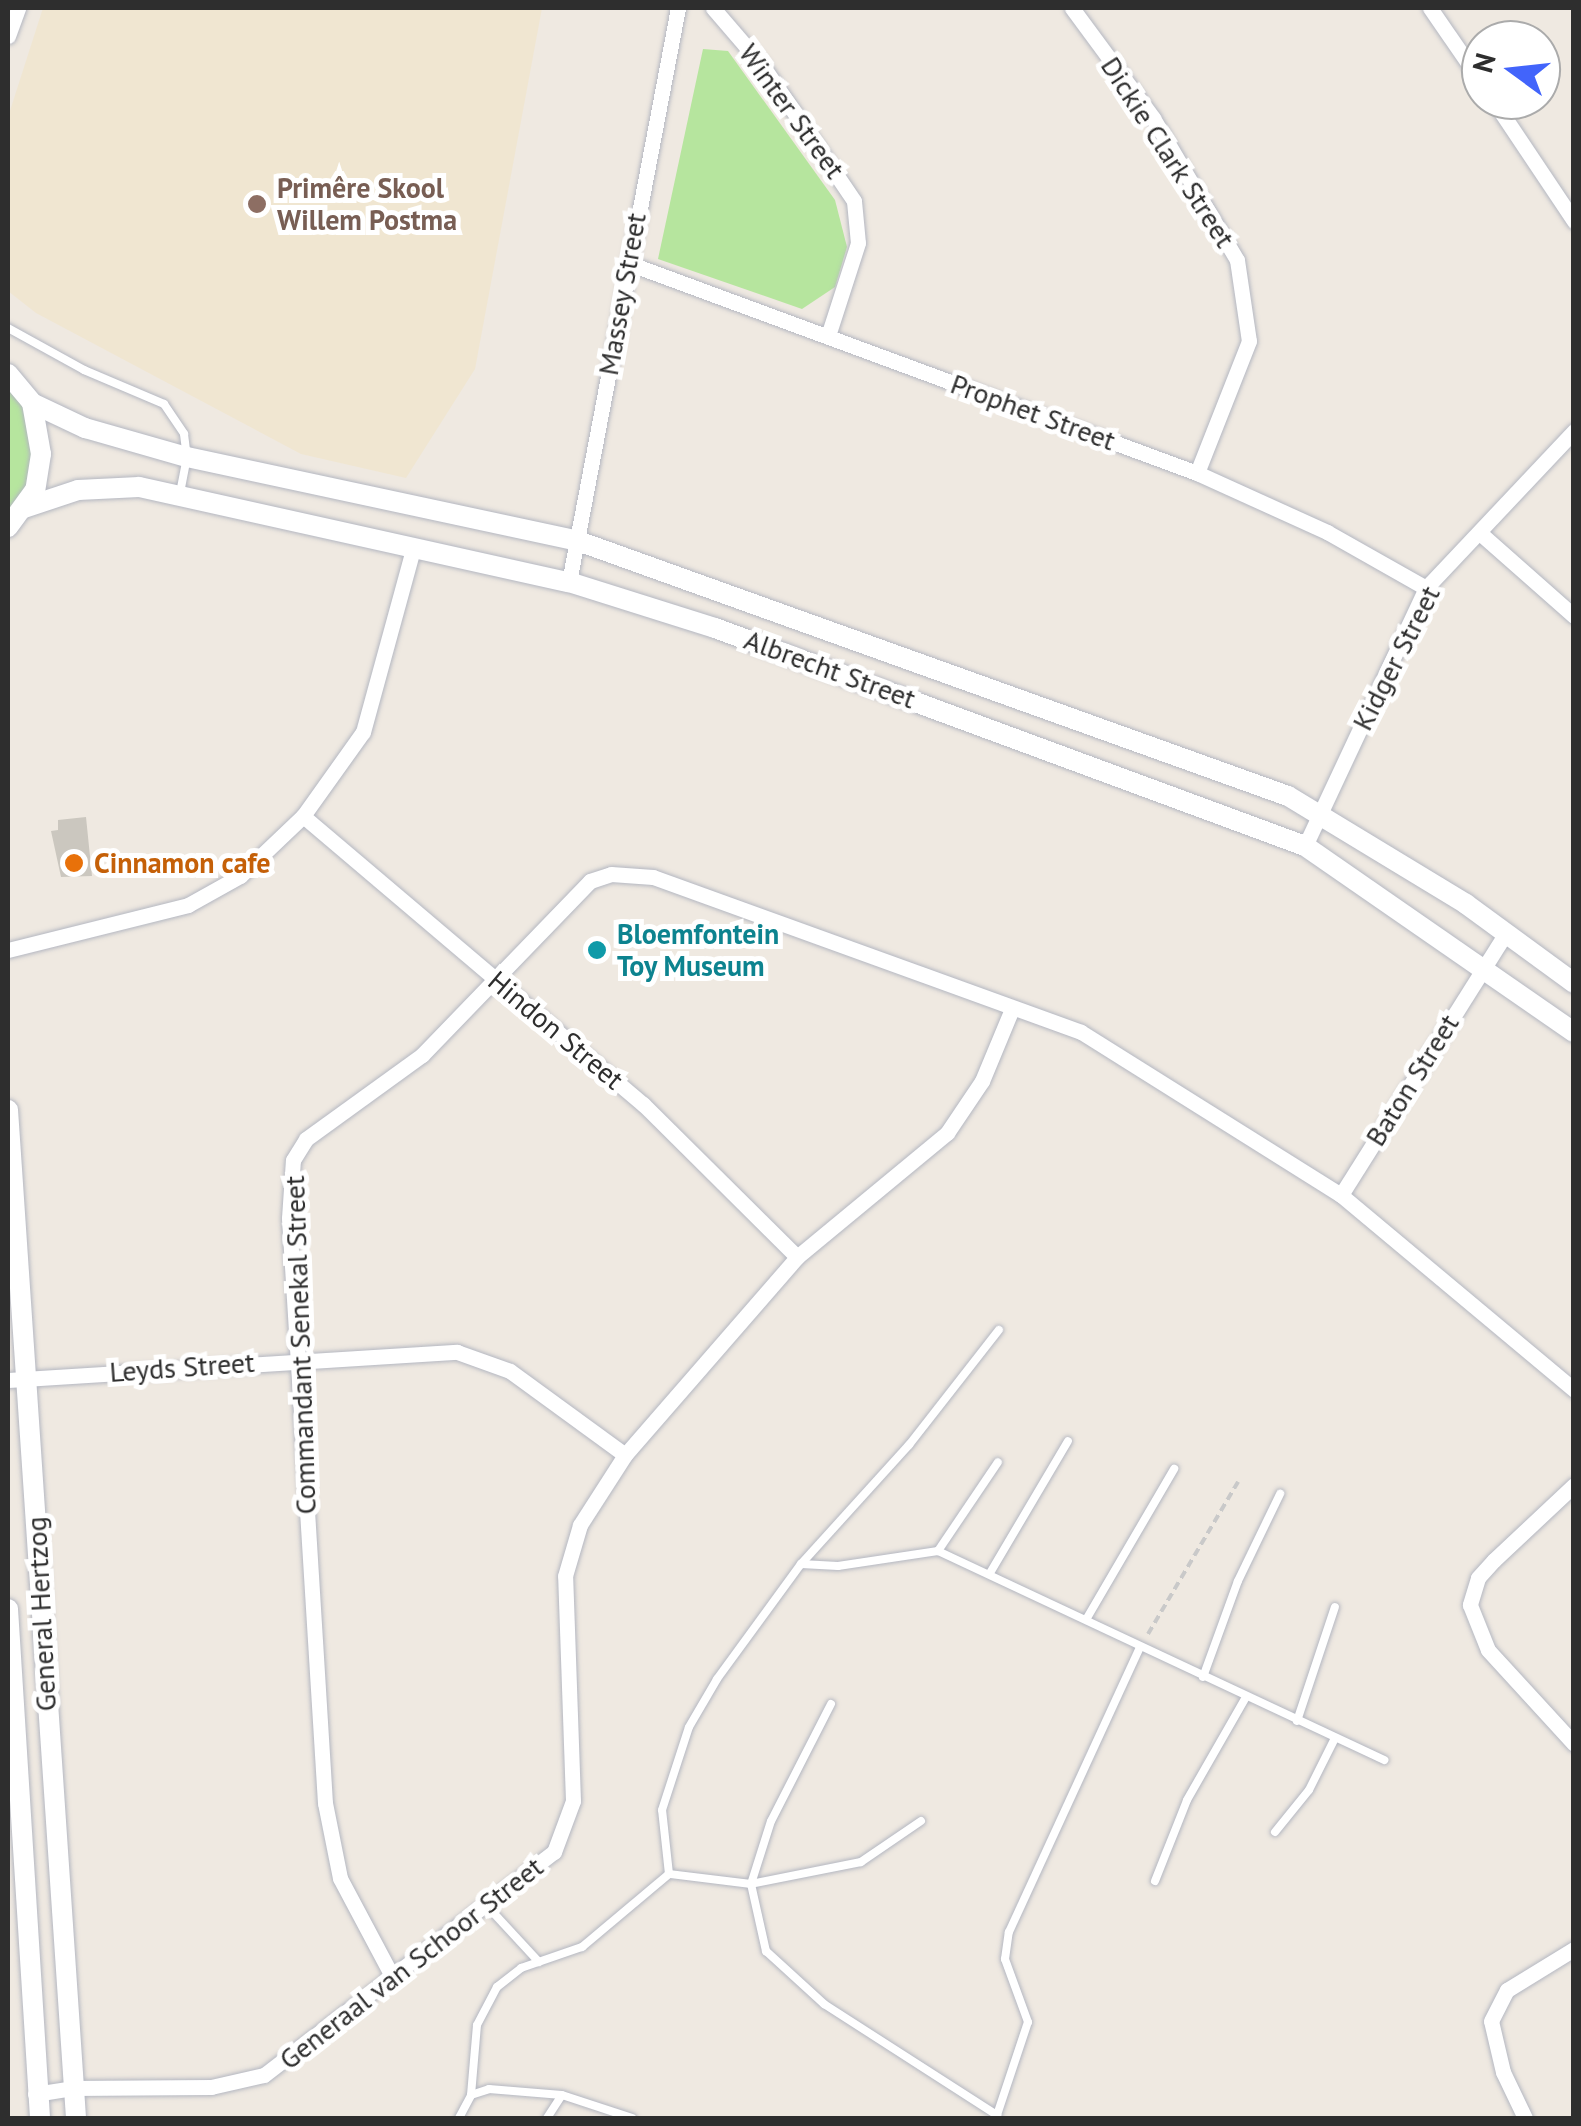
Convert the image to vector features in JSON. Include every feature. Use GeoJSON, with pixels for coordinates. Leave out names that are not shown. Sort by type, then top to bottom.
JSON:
{"type":"FeatureCollection","features":[{"type":"Feature","properties":{"kind":"street"},"geometry":{"type":"LineString","coordinates":[[8,36],[18,8]]}},
{"type":"Feature","properties":{"kind":"street","name":"Massey Street"},"geometry":{"type":"LineString","coordinates":[[568,582],[678,8]]}},
{"type":"Feature","properties":{"kind":"street","name":"Winter Street"},"geometry":{"type":"LineString","coordinates":[[713,8],[762,65],[854,202],[854,260],[828,336]]}},
{"type":"Feature","properties":{"kind":"street","name":"Dickie Clark Street"},"geometry":{"type":"LineString","coordinates":[[1072,8],[1154,118],[1237,260],[1249,341],[1197,473]]}},
{"type":"Feature","properties":{"kind":"street"},"geometry":{"type":"LineString","coordinates":[[1430,8],[1461,53]]}},
{"type":"Feature","properties":{"kind":"street"},"geometry":{"type":"LineString","coordinates":[[1507,120],[1574,221]]}},
{"type":"Feature","properties":{"kind":"street","name":"Prophet Street"},"geometry":{"type":"LineString","coordinates":[[628,263],[1197,473],[1327,532],[1426,588]]}},
{"type":"Feature","properties":{"kind":"street"},"geometry":{"type":"LineString","coordinates":[[8,374],[32,403],[40,475],[24,508],[8,528]]}},
{"type":"Feature","properties":{"kind":"street","name":"Albrecht Street"},"geometry":{"type":"LineString","coordinates":[[32,403],[85,428],[188,457],[578,541],[977,680],[1322,812],[1574,983]]}},
{"type":"Feature","properties":{"kind":"street","name":"Kidger Street"},"geometry":{"type":"LineString","coordinates":[[1305,846],[1426,588],[1481,534],[1574,430]]}},
{"type":"Feature","properties":{"kind":"street","name":"Albrecht Street"},"geometry":{"type":"LineString","coordinates":[[24,508],[110,486],[179,496],[568,582],[963,716],[1305,846],[1483,965],[1574,1032]]}},
{"type":"Feature","properties":{"kind":"street"},"geometry":{"type":"LineString","coordinates":[[1481,534],[1574,616]]}},
{"type":"Feature","properties":{"kind":"street"},"geometry":{"type":"LineString","coordinates":[[8,950],[188,906],[240,876],[304,816],[363,732],[374,705],[414,546]]}},
{"type":"Feature","properties":{"kind":"street","name":"Hindon Street"},"geometry":{"type":"LineString","coordinates":[[304,816],[643,1104],[797,1257]]}},
{"type":"Feature","properties":{"kind":"street","name":"Commandant Senekal Street"},"geometry":{"type":"LineString","coordinates":[[392,1976],[340,1878],[325,1803],[289,1218],[293,1160],[306,1139],[422,1055],[493,976],[590,881],[630,874],[732,904],[1081,1032],[1139,1063],[1341,1195],[1574,1390]]}},
{"type":"Feature","properties":{"kind":"street","name":"Baton Street"},"geometry":{"type":"LineString","coordinates":[[1341,1195],[1506,934]]}},
{"type":"Feature","properties":{"kind":"street","name":"Generaal van Schoor Street"},"geometry":{"type":"LineString","coordinates":[[35,2094],[70,2088],[243,2083],[311,2044],[392,1976],[488,1907],[554,1852],[570,1821],[565,1576],[580,1526],[626,1455],[797,1257],[947,1132],[982,1082],[1012,1009]]}},
{"type":"Feature","properties":{"kind":"street","name":"General Hertzog"},"geometry":{"type":"LineString","coordinates":[[8,1110],[18,1379],[70,2088],[76,2118]]}},
{"type":"Feature","properties":{"kind":"street","name":"Leyds Street"},"geometry":{"type":"LineString","coordinates":[[18,1379],[434,1350],[484,1360],[521,1378],[626,1455]]}},
{"type":"Feature","properties":{"kind":"street"},"geometry":{"type":"LineString","coordinates":[[1574,1485],[1478,1578],[1470,1605],[1488,1650],[1574,1744]]}},
{"type":"Feature","properties":{"kind":"street","name":"General Hertzog"},"geometry":{"type":"LineString","coordinates":[[8,1609],[35,2094],[40,2118]]}},
{"type":"Feature","properties":{"kind":"street"},"geometry":{"type":"LineString","coordinates":[[1525,2118],[1497,2054],[1491,2021],[1506,1990],[1574,1949]]}},
{"type":"Feature","properties":{"kind":"lane"},"geometry":{"type":"LineString","coordinates":[[8,328],[84,370],[164,404],[178,420],[188,457],[179,496]]}},
{"type":"Feature","properties":{"kind":"lane"},"geometry":{"type":"LineString","coordinates":[[669,1874],[662,1810],[689,1727],[801,1564],[909,1445],[998,1330]]}},
{"type":"Feature","properties":{"kind":"lane"},"geometry":{"type":"LineString","coordinates":[[990,1573],[1068,1441]]}},
{"type":"Feature","properties":{"kind":"lane"},"geometry":{"type":"LineString","coordinates":[[938,1551],[998,1462]]}},
{"type":"Feature","properties":{"kind":"lane"},"geometry":{"type":"LineString","coordinates":[[1088,1618],[1174,1468]]}},
{"type":"Feature","properties":{"kind":"lane"},"geometry":{"type":"LineString","coordinates":[[1203,1677],[1238,1580],[1280,1494]]}},
{"type":"Feature","properties":{"kind":"lane"},"geometry":{"type":"LineString","coordinates":[[801,1564],[838,1566],[938,1551],[1384,1760]]}},
{"type":"Feature","properties":{"kind":"lane"},"geometry":{"type":"LineString","coordinates":[[1298,1721],[1335,1608]]}},
{"type":"Feature","properties":{"kind":"lane"},"geometry":{"type":"LineString","coordinates":[[831,1704],[772,1821],[751,1884],[766,1950],[788,1976],[997,2117],[1028,2022],[1005,1959],[1009,1932],[1140,1647]]}},
{"type":"Feature","properties":{"kind":"lane"},"geometry":{"type":"LineString","coordinates":[[1155,1881],[1188,1800],[1246,1698]]}},
{"type":"Feature","properties":{"kind":"lane"},"geometry":{"type":"LineString","coordinates":[[1275,1832],[1309,1790],[1335,1738]]}},
{"type":"Feature","properties":{"kind":"lane"},"geometry":{"type":"LineString","coordinates":[[458,2118],[471,2095],[472,2047],[482,2012],[497,1987],[539,1962],[582,1947],[669,1874],[751,1884],[860,1862],[921,1821]]}},
{"type":"Feature","properties":{"kind":"lane"},"geometry":{"type":"LineString","coordinates":[[488,1907],[539,1962]]}},
{"type":"Feature","properties":{"kind":"lane"},"geometry":{"type":"LineString","coordinates":[[471,2095],[489,2088],[562,2095],[616,2117],[632,2118]]}},
{"type":"Feature","properties":{"kind":"lane"},"geometry":{"type":"LineString","coordinates":[[547,2118],[562,2095]]}},
{"type":"Feature","properties":{"kind":"path"},"geometry":{"type":"LineString","coordinates":[[1140,1647],[1238,1482]]}},
{"type":"Feature","properties":{"kind":"shaded area","name":"Primêre Skool Willem Postma"},"geometry":{"type":"Polygon","coordinates":[[[43,8],[542,8],[475,369],[406,478],[301,454],[36,313],[8,291],[8,117],[43,8]]]}},
{"type":"Feature","properties":{"kind":"green space"},"geometry":{"type":"Polygon","coordinates":[[[703,49],[728,51],[835,200],[847,247],[835,287],[802,309],[658,259],[703,49]]]}},
{"type":"Feature","properties":{"kind":"green space"},"geometry":{"type":"Polygon","coordinates":[[[8,373],[39,424],[38,475],[8,522],[8,373]]]}},
{"type":"Feature","properties":{"kind":"building"},"geometry":{"type":"Polygon","coordinates":[[[86,817],[92,876],[61,877],[51,831],[58,830],[58,820],[86,817]]]}},
{"type":"Feature","properties":{"kind":"place","name":"Primêre Skool Willem Postma"},"geometry":{"type":"Point","coordinates":[257,204]}},
{"type":"Feature","properties":{"kind":"place","name":"Cinnamon cafe"},"geometry":{"type":"Point","coordinates":[74,863]}},
{"type":"Feature","properties":{"kind":"place","name":"Bloemfontein Toy Museum"},"geometry":{"type":"Point","coordinates":[597,950]}}]}
